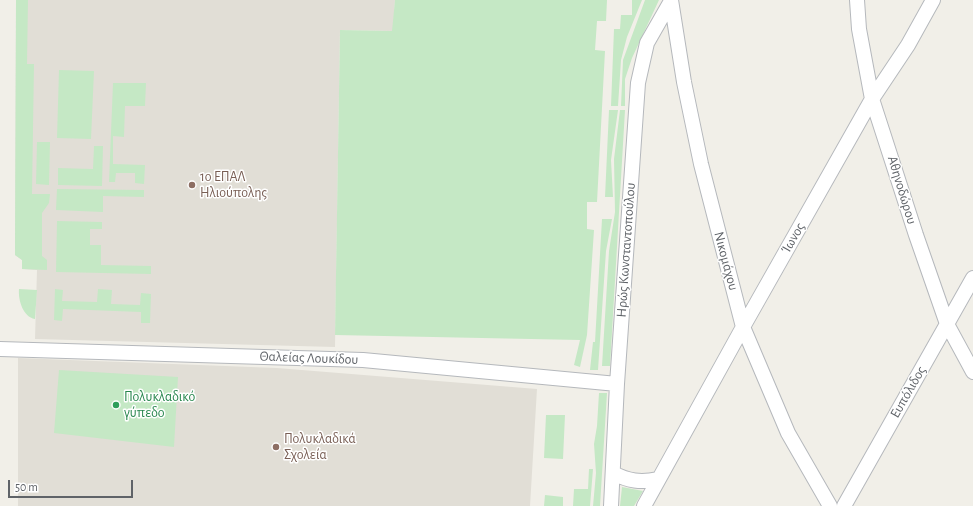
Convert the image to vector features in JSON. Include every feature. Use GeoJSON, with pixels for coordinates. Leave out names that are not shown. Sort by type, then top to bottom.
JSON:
{"type":"FeatureCollection","features":[{"type":"Feature","properties":{"kind":"street","name":"Αθηνοδώρου"},"geometry":{"type":"LineString","coordinates":[[856,0],[859,29],[872,99],[916,235],[947,324],[973,372]]}},
{"type":"Feature","properties":{"kind":"street","name":"Ίωνος"},"geometry":{"type":"LineString","coordinates":[[644,506],[872,99],[908,45],[933,0]]}},
{"type":"Feature","properties":{"kind":"street","name":"Νικομάχου"},"geometry":{"type":"LineString","coordinates":[[671,1],[684,82],[701,164],[743,327],[788,433],[830,506]]}},
{"type":"Feature","properties":{"kind":"street","name":"Ηρώς Κωνσταντοπούλου"},"geometry":{"type":"LineString","coordinates":[[611,506],[617,384],[638,83],[647,42],[671,1]]}},
{"type":"Feature","properties":{"kind":"street","name":"Ευπόλιδος"},"geometry":{"type":"LineString","coordinates":[[844,506],[973,278]]}},
{"type":"Feature","properties":{"kind":"street","name":"Θαλείας Λουκίδου"},"geometry":{"type":"LineString","coordinates":[[0,349],[363,360],[617,384]]}},
{"type":"Feature","properties":{"kind":"street"},"geometry":{"type":"LineString","coordinates":[[613,473],[633,481],[646,482],[658,479]]}},
{"type":"Feature","properties":{"kind":"shaded area"},"geometry":{"type":"Polygon","coordinates":[[[16,0],[395,0],[393,31],[340,30],[335,347],[35,339],[37,270],[22,269],[22,260],[15,255],[16,0]]]}},
{"type":"Feature","properties":{"kind":"shaded area","name":"Πολυκλαδικά Σχολεία"},"geometry":{"type":"Polygon","coordinates":[[[18,358],[277,368],[537,389],[530,506],[18,506],[18,358]]]}},
{"type":"Feature","properties":{"kind":"green space"},"geometry":{"type":"Polygon","coordinates":[[[16,0],[28,0],[27,64],[34,64],[32,194],[50,194],[49,203],[42,213],[42,256],[47,260],[47,270],[22,269],[22,260],[15,255],[16,0]]]}},
{"type":"Feature","properties":{"kind":"green space"},"geometry":{"type":"Polygon","coordinates":[[[395,0],[607,0],[606,21],[597,21],[595,50],[605,51],[597,202],[587,202],[587,229],[594,230],[587,335],[580,367],[574,365],[580,340],[335,335],[340,30],[392,31],[395,0]]]}},
{"type":"Feature","properties":{"kind":"green space"},"geometry":{"type":"Polygon","coordinates":[[[632,0],[642,0],[627,37],[621,60],[618,106],[611,106],[614,29],[620,29],[621,15],[632,15],[632,0]]]}},
{"type":"Feature","properties":{"kind":"green space"},"geometry":{"type":"Polygon","coordinates":[[[645,0],[659,0],[632,58],[625,79],[625,106],[621,106],[623,60],[645,0]]]}},
{"type":"Feature","properties":{"kind":"green space"},"geometry":{"type":"Polygon","coordinates":[[[59,70],[94,71],[91,139],[57,138],[59,70]]]}},
{"type":"Feature","properties":{"kind":"green space"},"geometry":{"type":"Polygon","coordinates":[[[113,83],[146,83],[145,106],[125,106],[124,137],[113,136],[113,164],[145,165],[144,184],[135,183],[135,173],[116,173],[115,182],[109,182],[113,83]]]}},
{"type":"Feature","properties":{"kind":"green space"},"geometry":{"type":"Polygon","coordinates":[[[609,110],[618,110],[611,160],[613,197],[605,197],[609,110]]]}},
{"type":"Feature","properties":{"kind":"green space"},"geometry":{"type":"Polygon","coordinates":[[[620,110],[625,110],[610,366],[602,366],[609,251],[615,212],[614,159],[620,110]]]}},
{"type":"Feature","properties":{"kind":"green space"},"geometry":{"type":"Polygon","coordinates":[[[37,142],[50,142],[49,185],[36,184],[37,142]]]}},
{"type":"Feature","properties":{"kind":"green space"},"geometry":{"type":"Polygon","coordinates":[[[94,146],[103,146],[102,186],[58,185],[58,168],[93,169],[94,146]]]}},
{"type":"Feature","properties":{"kind":"green space"},"geometry":{"type":"Polygon","coordinates":[[[57,189],[144,190],[144,197],[103,196],[103,212],[56,210],[57,189]]]}},
{"type":"Feature","properties":{"kind":"green space"},"geometry":{"type":"Polygon","coordinates":[[[602,219],[612,219],[606,251],[598,370],[590,370],[593,342],[595,342],[602,219]]]}},
{"type":"Feature","properties":{"kind":"green space"},"geometry":{"type":"Polygon","coordinates":[[[57,221],[102,222],[102,229],[90,229],[90,245],[101,245],[101,265],[151,266],[151,274],[56,272],[57,221]]]}},
{"type":"Feature","properties":{"kind":"green space"},"geometry":{"type":"Polygon","coordinates":[[[19,289],[37,290],[35,319],[31,318],[24,312],[20,303],[19,289]]]}},
{"type":"Feature","properties":{"kind":"green space"},"geometry":{"type":"Polygon","coordinates":[[[55,289],[63,290],[62,301],[97,302],[98,289],[112,290],[111,304],[140,305],[141,293],[151,294],[150,323],[141,323],[141,312],[63,309],[62,321],[54,320],[55,289]]]}},
{"type":"Feature","properties":{"kind":"green space","name":"Πολυκλαδικό γύπεδο"},"geometry":{"type":"Polygon","coordinates":[[[59,370],[178,377],[174,447],[54,433],[59,370]]]}},
{"type":"Feature","properties":{"kind":"green space"},"geometry":{"type":"Polygon","coordinates":[[[599,393],[607,393],[600,506],[593,506],[596,473],[594,444],[597,426],[599,393]]]}},
{"type":"Feature","properties":{"kind":"green space"},"geometry":{"type":"Polygon","coordinates":[[[546,415],[565,415],[563,459],[544,458],[546,415]]]}},
{"type":"Feature","properties":{"kind":"green space"},"geometry":{"type":"Polygon","coordinates":[[[589,469],[593,469],[590,506],[573,506],[574,489],[588,489],[589,469]]]}},
{"type":"Feature","properties":{"kind":"green space"},"geometry":{"type":"Polygon","coordinates":[[[622,487],[643,491],[634,506],[620,506],[622,487]]]}},
{"type":"Feature","properties":{"kind":"green space"},"geometry":{"type":"Polygon","coordinates":[[[545,495],[563,497],[563,506],[544,506],[545,495]]]}},
{"type":"Feature","properties":{"kind":"place","name":"1ο ΕΠΑΛ Ηλιούπολης"},"geometry":{"type":"Point","coordinates":[192,185]}},
{"type":"Feature","properties":{"kind":"place","name":"Πολυκλαδικό γύπεδο"},"geometry":{"type":"Point","coordinates":[116,405]}},
{"type":"Feature","properties":{"kind":"place","name":"Πολυκλαδικά Σχολεία"},"geometry":{"type":"Point","coordinates":[276,447]}}]}
